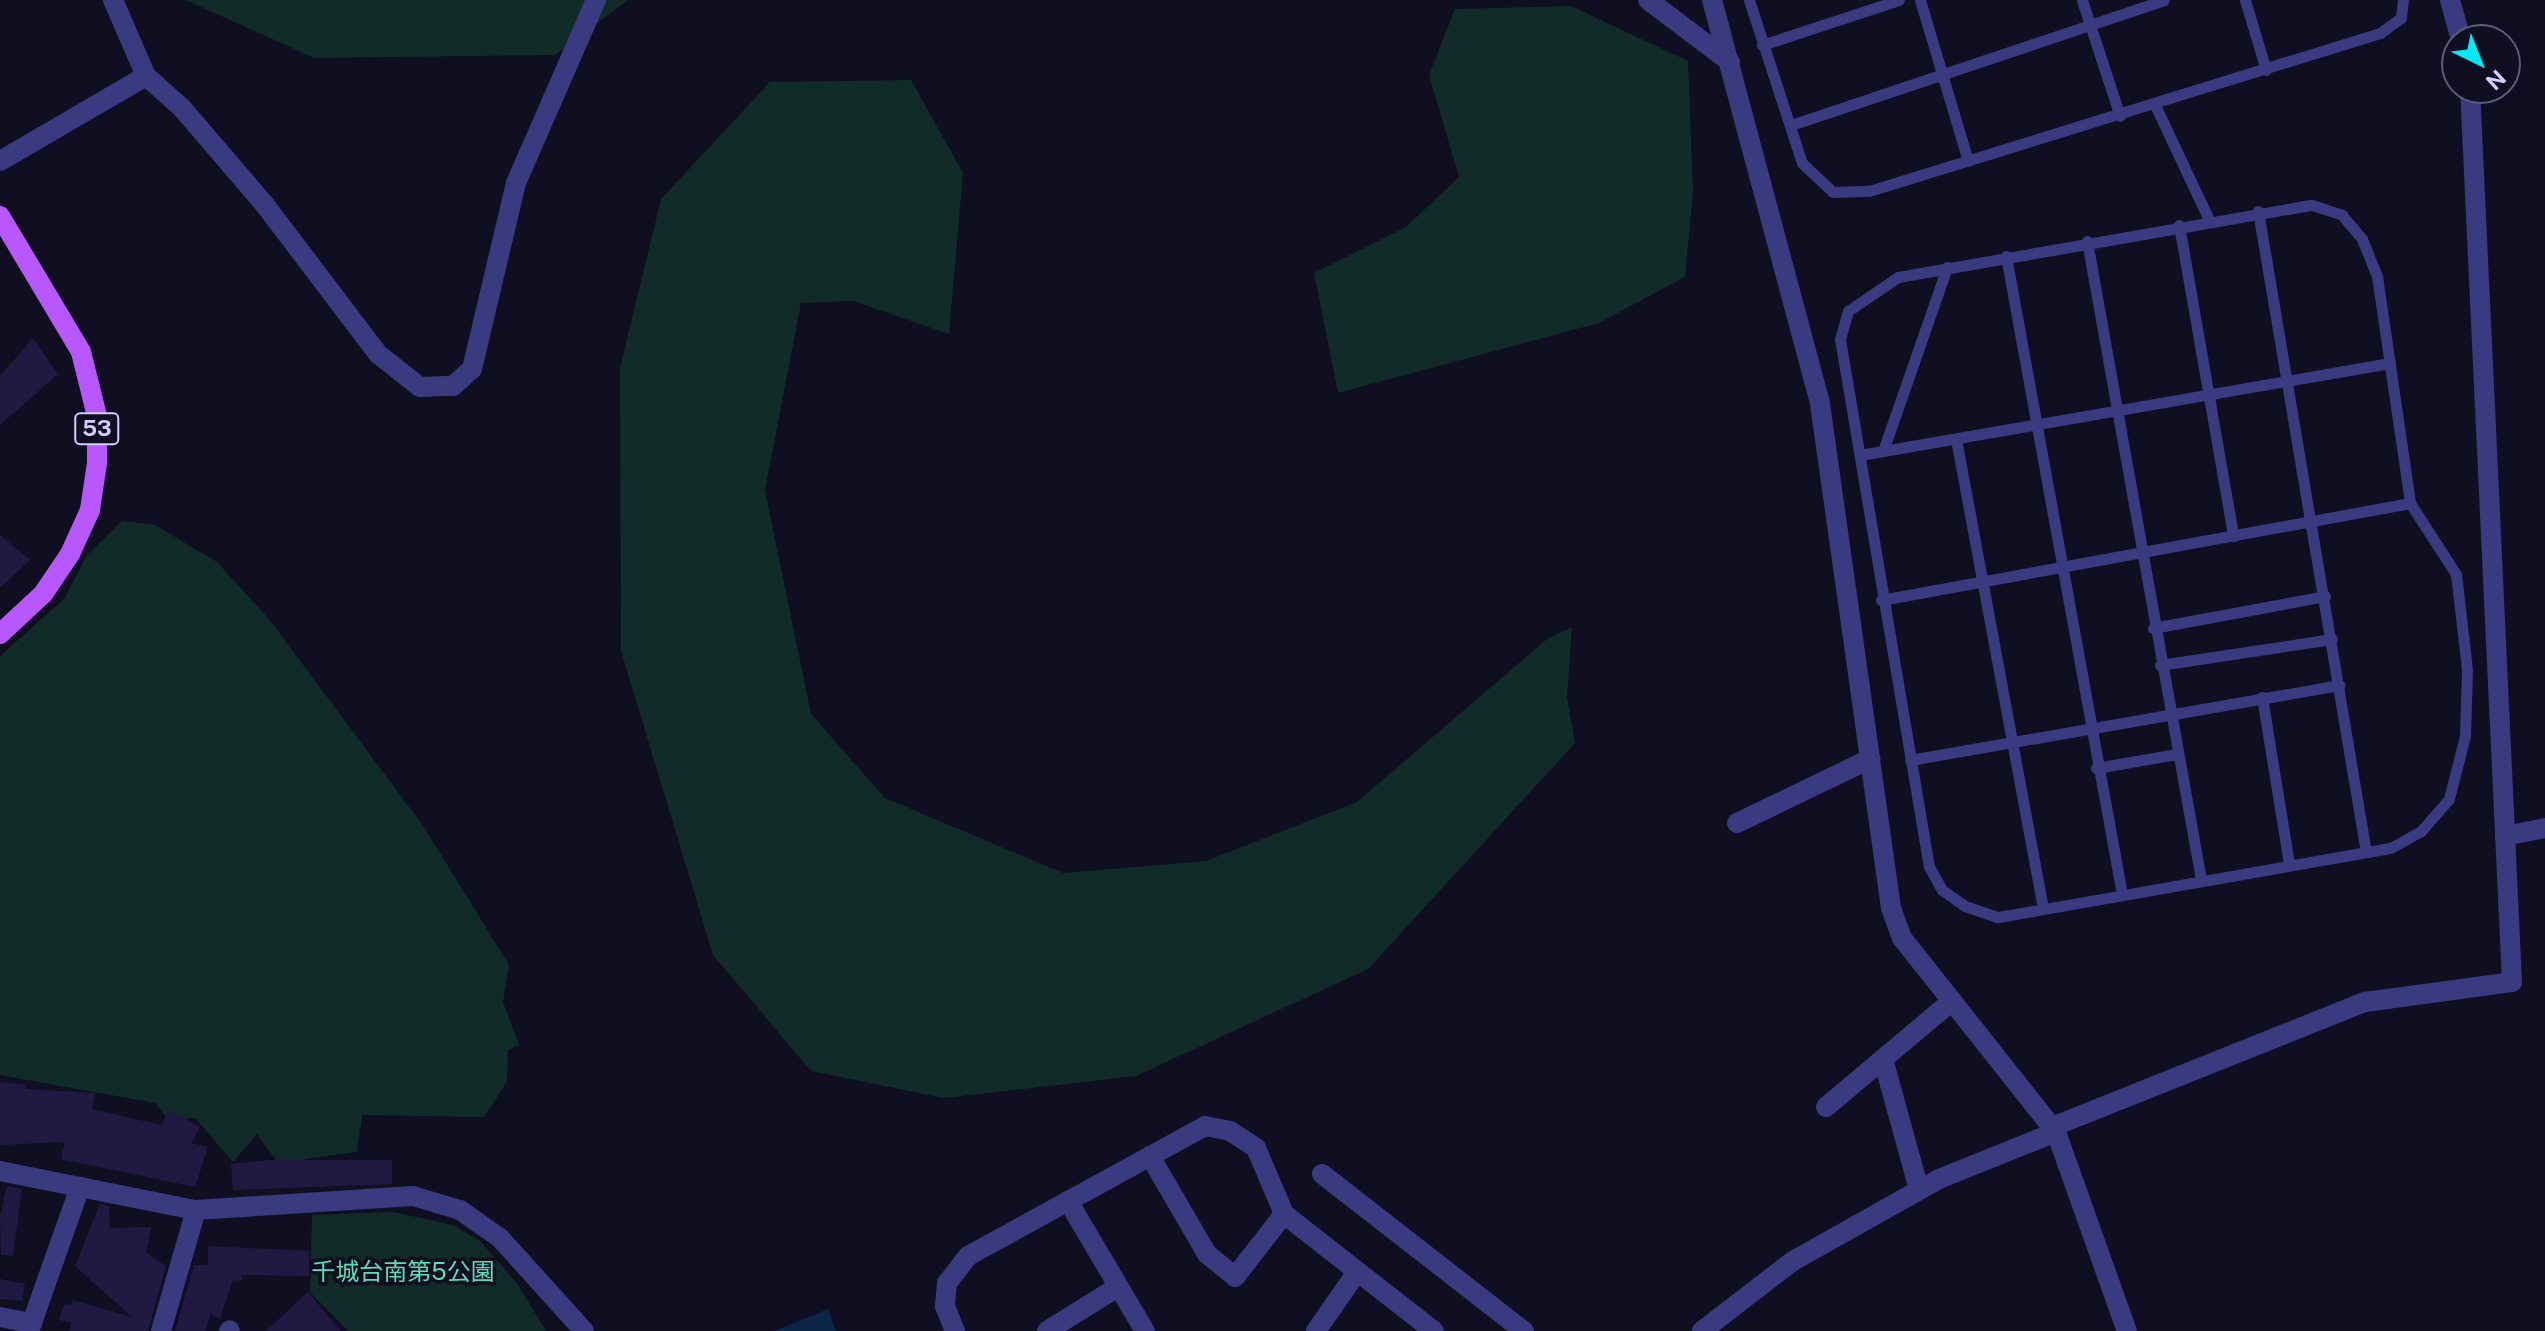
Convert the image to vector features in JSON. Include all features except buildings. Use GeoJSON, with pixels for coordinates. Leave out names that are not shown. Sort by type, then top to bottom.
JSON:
{"type":"FeatureCollection","features":[{"type":"Feature","properties":{"kind":"main road","name":"53"},"geometry":{"type":"LineString","coordinates":[[0,216],[81,352],[97,416],[97,463],[90,510],[70,554],[43,594],[0,634]]}},
{"type":"Feature","properties":{"kind":"street"},"geometry":{"type":"LineString","coordinates":[[113,0],[146,76],[182,108],[265,205],[378,354],[420,387],[453,386],[472,369],[516,183],[596,0]]}},
{"type":"Feature","properties":{"kind":"street"},"geometry":{"type":"LineString","coordinates":[[1648,0],[1730,62]]}},
{"type":"Feature","properties":{"kind":"street"},"geometry":{"type":"LineString","coordinates":[[1712,0],[1820,404],[1891,908],[1902,938],[2054,1129],[2127,1331]]}},
{"type":"Feature","properties":{"kind":"street"},"geometry":{"type":"LineString","coordinates":[[2450,0],[2457,24]]}},
{"type":"Feature","properties":{"kind":"street"},"geometry":{"type":"LineString","coordinates":[[0,161],[146,76]]}},
{"type":"Feature","properties":{"kind":"street"},"geometry":{"type":"LineString","coordinates":[[1702,1331],[1793,1261],[1919,1190],[2054,1129],[2365,1002],[2512,982],[2471,104]]}},
{"type":"Feature","properties":{"kind":"street"},"geometry":{"type":"LineString","coordinates":[[1737,823],[1870,759]]}},
{"type":"Feature","properties":{"kind":"street"},"geometry":{"type":"LineString","coordinates":[[2505,836],[2545,828]]}},
{"type":"Feature","properties":{"kind":"street"},"geometry":{"type":"LineString","coordinates":[[1826,1107],[1952,1001]]}},
{"type":"Feature","properties":{"kind":"street"},"geometry":{"type":"LineString","coordinates":[[1883,1059],[1919,1190]]}},
{"type":"Feature","properties":{"kind":"street"},"geometry":{"type":"LineString","coordinates":[[955,1331],[945,1306],[947,1283],[968,1256],[1205,1126],[1230,1131],[1256,1148],[1284,1214],[1434,1331]]}},
{"type":"Feature","properties":{"kind":"street"},"geometry":{"type":"LineString","coordinates":[[1150,1156],[1207,1254],[1235,1277],[1284,1214]]}},
{"type":"Feature","properties":{"kind":"street"},"geometry":{"type":"LineString","coordinates":[[0,1171],[196,1210],[413,1196],[460,1210],[500,1238],[584,1331]]}},
{"type":"Feature","properties":{"kind":"street"},"geometry":{"type":"LineString","coordinates":[[1322,1174],[1524,1331]]}},
{"type":"Feature","properties":{"kind":"street"},"geometry":{"type":"LineString","coordinates":[[0,1317],[30,1327],[80,1187]]}},
{"type":"Feature","properties":{"kind":"street"},"geometry":{"type":"LineString","coordinates":[[1068,1201],[1116,1288],[1145,1331]]}},
{"type":"Feature","properties":{"kind":"street"},"geometry":{"type":"LineString","coordinates":[[161,1331],[196,1210]]}},
{"type":"Feature","properties":{"kind":"street"},"geometry":{"type":"LineString","coordinates":[[1316,1331],[1357,1272]]}},
{"type":"Feature","properties":{"kind":"street"},"geometry":{"type":"LineString","coordinates":[[1047,1331],[1116,1288]]}},
{"type":"Feature","properties":{"kind":"lane"},"geometry":{"type":"LineString","coordinates":[[1749,0],[1802,163],[1833,192],[1869,191],[2120,116],[2380,33],[2401,18],[2403,0]]}},
{"type":"Feature","properties":{"kind":"lane"},"geometry":{"type":"LineString","coordinates":[[1762,45],[1899,0]]}},
{"type":"Feature","properties":{"kind":"lane"},"geometry":{"type":"LineString","coordinates":[[1920,0],[1968,161]]}},
{"type":"Feature","properties":{"kind":"lane"},"geometry":{"type":"LineString","coordinates":[[2082,0],[2120,116]]}},
{"type":"Feature","properties":{"kind":"lane"},"geometry":{"type":"LineString","coordinates":[[1791,125],[2164,0]]}},
{"type":"Feature","properties":{"kind":"lane"},"geometry":{"type":"LineString","coordinates":[[2245,0],[2266,70]]}},
{"type":"Feature","properties":{"kind":"lane"},"geometry":{"type":"LineString","coordinates":[[2155,105],[2209,220]]}},
{"type":"Feature","properties":{"kind":"lane"},"geometry":{"type":"LineString","coordinates":[[2312,205],[2342,215],[2362,239],[2377,276],[2410,503],[2456,574],[2467,669],[2465,736],[2458,780],[2437,817],[2390,848],[2289,863],[1997,917],[1965,906],[1942,890],[1929,867],[1881,600],[1840,339],[1848,311],[1898,277],[2258,211],[2312,205]]}},
{"type":"Feature","properties":{"kind":"lane"},"geometry":{"type":"LineString","coordinates":[[2258,211],[2313,521],[2366,852]]}},
{"type":"Feature","properties":{"kind":"lane"},"geometry":{"type":"LineString","coordinates":[[2179,225],[2233,536]]}},
{"type":"Feature","properties":{"kind":"lane"},"geometry":{"type":"LineString","coordinates":[[2087,241],[2138,553],[2201,880]]}},
{"type":"Feature","properties":{"kind":"lane"},"geometry":{"type":"LineString","coordinates":[[2006,256],[2096,768],[2122,894]]}},
{"type":"Feature","properties":{"kind":"lane"},"geometry":{"type":"LineString","coordinates":[[1883,451],[1947,267]]}},
{"type":"Feature","properties":{"kind":"lane"},"geometry":{"type":"LineString","coordinates":[[1860,455],[2287,378],[2390,363]]}},
{"type":"Feature","properties":{"kind":"lane"},"geometry":{"type":"LineString","coordinates":[[1956,439],[1984,581],[2009,742],[2043,908]]}},
{"type":"Feature","properties":{"kind":"lane"},"geometry":{"type":"LineString","coordinates":[[1881,600],[2410,503]]}},
{"type":"Feature","properties":{"kind":"lane"},"geometry":{"type":"LineString","coordinates":[[2153,628],[2325,596]]}},
{"type":"Feature","properties":{"kind":"lane"},"geometry":{"type":"LineString","coordinates":[[2160,665],[2332,639]]}},
{"type":"Feature","properties":{"kind":"lane"},"geometry":{"type":"LineString","coordinates":[[1910,760],[2339,685]]}},
{"type":"Feature","properties":{"kind":"lane"},"geometry":{"type":"LineString","coordinates":[[2262,697],[2289,863]]}},
{"type":"Feature","properties":{"kind":"lane"},"geometry":{"type":"LineString","coordinates":[[2096,768],[2177,754]]}},
{"type":"Feature","properties":{"kind":"green space"},"geometry":{"type":"Polygon","coordinates":[[[186,0],[628,0],[555,55],[314,58],[186,0]]]}},
{"type":"Feature","properties":{"kind":"green space"},"geometry":{"type":"Polygon","coordinates":[[[1571,6],[1688,61],[1693,192],[1685,277],[1599,323],[1338,393],[1314,273],[1406,227],[1459,177],[1429,75],[1455,9],[1571,6]]]}},
{"type":"Feature","properties":{"kind":"green space"},"geometry":{"type":"Polygon","coordinates":[[[911,80],[963,173],[949,334],[853,301],[801,303],[765,490],[811,714],[885,798],[1063,873],[1206,861],[1357,802],[1547,639],[1572,627],[1567,697],[1575,743],[1368,969],[1136,1076],[944,1098],[811,1071],[713,955],[621,651],[620,368],[661,199],[770,82],[911,80]]]}},
{"type":"Feature","properties":{"kind":"green space"},"geometry":{"type":"Polygon","coordinates":[[[122,521],[155,525],[217,562],[269,619],[424,827],[509,965],[503,1002],[519,1045],[508,1050],[507,1082],[484,1117],[362,1115],[357,1152],[305,1159],[286,1174],[257,1134],[233,1162],[195,1118],[168,1119],[155,1103],[0,1075],[0,656],[64,599],[87,555],[122,521]]]}},
{"type":"Feature","properties":{"kind":"green space","name":"千城台南第5公園"},"geometry":{"type":"Polygon","coordinates":[[[393,1212],[453,1225],[480,1241],[517,1283],[546,1331],[348,1331],[310,1292],[312,1215],[393,1212]]]}},
{"type":"Feature","properties":{"kind":"water"},"geometry":{"type":"Polygon","coordinates":[[[828,1309],[836,1331],[774,1331],[828,1309]]]}}]}
